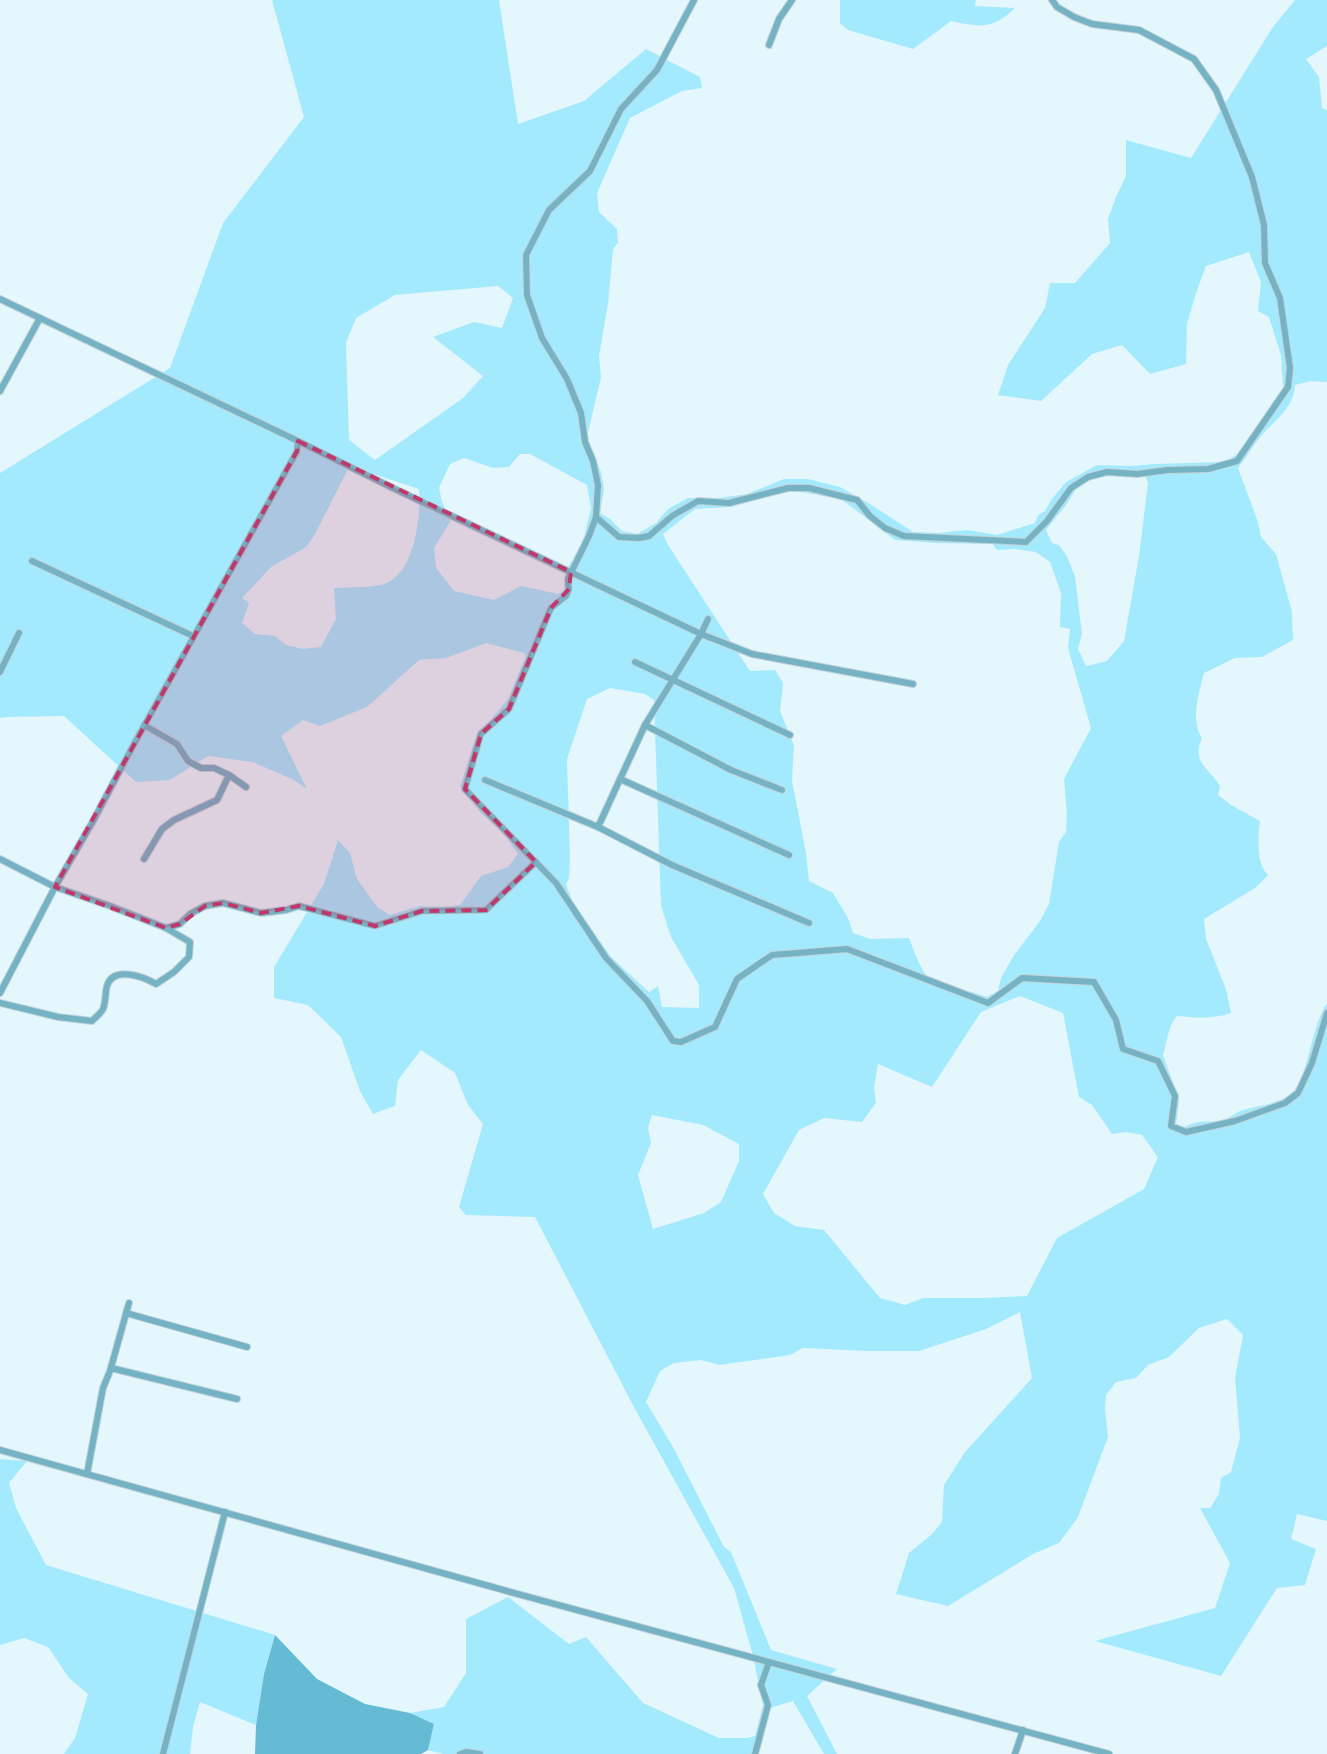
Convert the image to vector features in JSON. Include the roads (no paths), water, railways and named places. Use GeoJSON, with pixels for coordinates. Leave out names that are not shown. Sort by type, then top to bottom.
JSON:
{"type":"FeatureCollection","features":[{"type":"Feature","properties":{"kind":"street"},"geometry":{"type":"LineString","coordinates":[[694,0],[657,70],[621,108],[590,171],[549,210],[526,255],[526,295],[542,338],[567,379],[581,413],[585,442],[593,461],[598,485],[596,517],[568,579],[569,589],[566,596],[551,608],[509,709],[480,734],[465,789],[556,883],[606,958],[647,1002],[673,1042],[681,1042],[715,1027],[737,979],[772,955],[847,949],[988,1003],[1022,978],[1094,982],[1116,1020],[1123,1049],[1158,1061],[1175,1096],[1171,1126],[1186,1132],[1235,1121],[1285,1103],[1298,1093],[1312,1064],[1327,1013]]}},
{"type":"Feature","properties":{"kind":"street"},"geometry":{"type":"LineString","coordinates":[[769,45],[779,19],[792,0]]}},
{"type":"Feature","properties":{"kind":"street"},"geometry":{"type":"LineString","coordinates":[[596,517],[619,537],[638,538],[649,536],[672,516],[698,501],[729,503],[788,488],[809,488],[857,500],[870,516],[886,528],[904,536],[1026,542],[1047,521],[1071,488],[1088,477],[1107,472],[1137,474],[1168,470],[1208,469],[1237,460],[1288,387],[1290,368],[1280,298],[1265,263],[1264,225],[1248,168],[1216,90],[1194,59],[1139,30],[1092,24],[1074,17],[1057,7],[1052,0]]}},
{"type":"Feature","properties":{"kind":"street"},"geometry":{"type":"LineString","coordinates":[[0,299],[701,634],[752,654],[912,684]]}},
{"type":"Feature","properties":{"kind":"street"},"geometry":{"type":"LineString","coordinates":[[0,391],[40,318]]}},
{"type":"Feature","properties":{"kind":"street"},"geometry":{"type":"LineString","coordinates":[[0,993],[55,887],[93,821],[144,724],[296,451],[298,440]]}},
{"type":"Feature","properties":{"kind":"street"},"geometry":{"type":"LineString","coordinates":[[32,561],[193,636]]}},
{"type":"Feature","properties":{"kind":"street"},"geometry":{"type":"LineString","coordinates":[[598,828],[645,726],[701,634],[708,619]]}},
{"type":"Feature","properties":{"kind":"street"},"geometry":{"type":"LineString","coordinates":[[0,672],[19,633]]}},
{"type":"Feature","properties":{"kind":"street"},"geometry":{"type":"LineString","coordinates":[[635,662],[790,735]]}},
{"type":"Feature","properties":{"kind":"street"},"geometry":{"type":"LineString","coordinates":[[144,724],[177,744],[188,761],[201,768],[214,768],[229,775],[246,787]]}},
{"type":"Feature","properties":{"kind":"street"},"geometry":{"type":"LineString","coordinates":[[645,726],[731,770],[782,790]]}},
{"type":"Feature","properties":{"kind":"street"},"geometry":{"type":"LineString","coordinates":[[144,859],[162,829],[174,820],[216,800],[229,775]]}},
{"type":"Feature","properties":{"kind":"street"},"geometry":{"type":"LineString","coordinates":[[620,779],[788,855]]}},
{"type":"Feature","properties":{"kind":"street"},"geometry":{"type":"LineString","coordinates":[[485,780],[598,828],[672,865],[809,923]]}},
{"type":"Feature","properties":{"kind":"street"},"geometry":{"type":"LineString","coordinates":[[0,859],[55,887],[101,902],[166,928],[190,942],[189,957],[174,972],[156,984],[148,979],[136,976],[115,976],[107,983],[103,1009],[92,1021],[58,1017],[0,1003]]}},
{"type":"Feature","properties":{"kind":"street"},"geometry":{"type":"LineString","coordinates":[[166,928],[180,924],[190,914],[205,906],[223,903],[261,914],[299,906],[375,926],[422,911],[486,910],[536,862]]}},
{"type":"Feature","properties":{"kind":"street"},"geometry":{"type":"LineString","coordinates":[[87,1474],[103,1388],[111,1368],[129,1303]]}},
{"type":"Feature","properties":{"kind":"street"},"geometry":{"type":"LineString","coordinates":[[126,1313],[247,1347]]}},
{"type":"Feature","properties":{"kind":"street"},"geometry":{"type":"LineString","coordinates":[[111,1368],[237,1399]]}},
{"type":"Feature","properties":{"kind":"street"},"geometry":{"type":"LineString","coordinates":[[0,1450],[1109,1754]]}},
{"type":"Feature","properties":{"kind":"street"},"geometry":{"type":"LineString","coordinates":[[163,1754],[225,1512]]}},
{"type":"Feature","properties":{"kind":"street"},"geometry":{"type":"LineString","coordinates":[[755,1754],[768,1706],[761,1685],[769,1662]]}},
{"type":"Feature","properties":{"kind":"street"},"geometry":{"type":"LineString","coordinates":[[1015,1754],[1023,1730]]}},
{"type":"Feature","properties":{"kind":"street"},"geometry":{"type":"LineString","coordinates":[[460,1754],[466,1752],[480,1754]]}}]}
